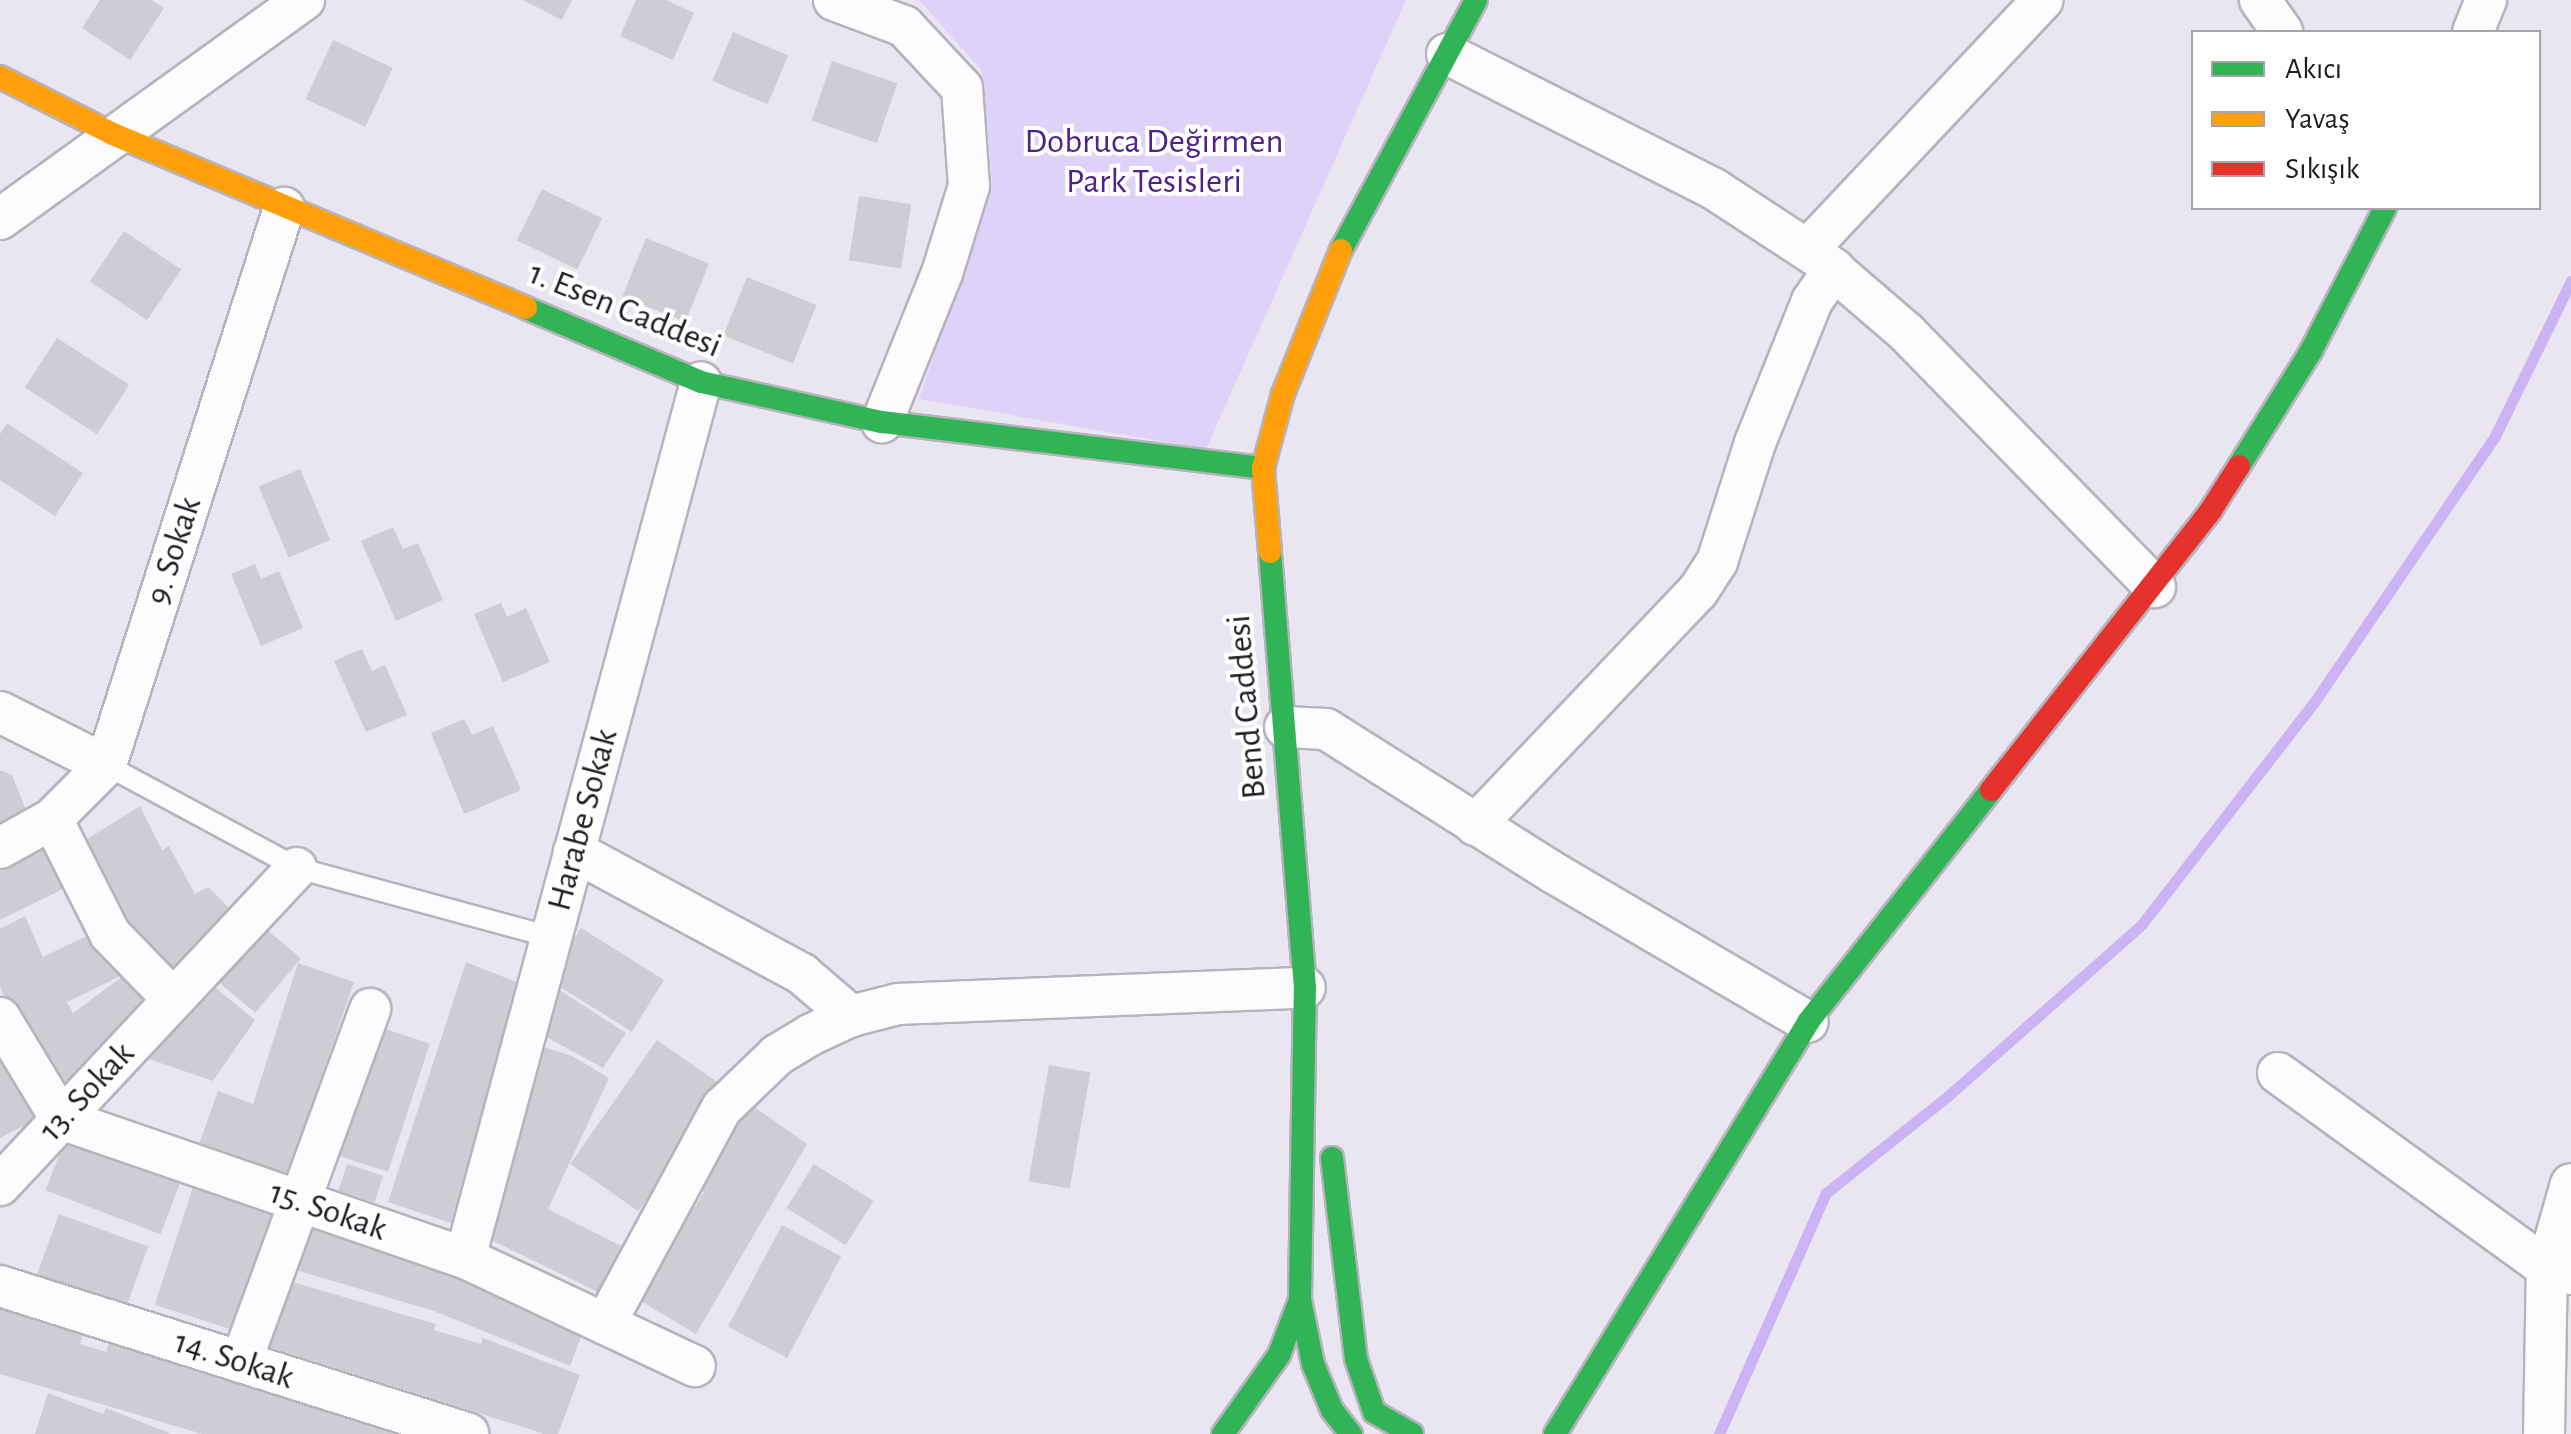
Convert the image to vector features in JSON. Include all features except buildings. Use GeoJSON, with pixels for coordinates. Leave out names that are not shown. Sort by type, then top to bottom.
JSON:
{"type":"FeatureCollection","features":[{"type":"Feature","properties":{"kind":"street"},"geometry":{"type":"LineString","coordinates":[[0,219],[304,0]]}},
{"type":"Feature","properties":{"kind":"street"},"geometry":{"type":"LineString","coordinates":[[834,0],[904,26],[962,88],[969,186],[942,274],[882,422]]}},
{"type":"Feature","properties":{"kind":"street","name":"Bend Caddesi"},"geometry":{"type":"LineString","coordinates":[[1223,1434],[1279,1356],[1300,1300],[1300,1099],[1305,988],[1263,468],[1283,394],[1352,225],[1476,0]]}},
{"type":"Feature","properties":{"kind":"street"},"geometry":{"type":"LineString","coordinates":[[1476,825],[1698,591],[1716,562],[1755,443],[1812,301],[1821,259],[2043,0]]}},
{"type":"Feature","properties":{"kind":"street"},"geometry":{"type":"LineString","coordinates":[[2260,0],[2281,30]]}},
{"type":"Feature","properties":{"kind":"street"},"geometry":{"type":"LineString","coordinates":[[2474,30],[2486,0]]}},
{"type":"Feature","properties":{"kind":"street"},"geometry":{"type":"LineString","coordinates":[[1446,54],[1714,190],[1821,259],[1907,333],[2155,586]]}},
{"type":"Feature","properties":{"kind":"street","name":"1. Esen Caddesi"},"geometry":{"type":"LineString","coordinates":[[0,77],[113,134],[702,382],[882,422],[1263,468]]}},
{"type":"Feature","properties":{"kind":"street","name":"9. Sokak"},"geometry":{"type":"LineString","coordinates":[[0,848],[52,820],[106,765],[284,208]]}},
{"type":"Feature","properties":{"kind":"street"},"geometry":{"type":"LineString","coordinates":[[1555,1434],[1808,1022],[2155,586],[2282,400],[2385,210]]}},
{"type":"Feature","properties":{"kind":"street","name":"Harabe Sokak"},"geometry":{"type":"LineString","coordinates":[[465,1258],[702,382]]}},
{"type":"Feature","properties":{"kind":"street"},"geometry":{"type":"LineString","coordinates":[[0,712],[106,765]]}},
{"type":"Feature","properties":{"kind":"street"},"geometry":{"type":"LineString","coordinates":[[1284,727],[1326,728],[1476,825],[1808,1022]]}},
{"type":"Feature","properties":{"kind":"street"},"geometry":{"type":"LineString","coordinates":[[52,820],[110,934],[173,999]]}},
{"type":"Feature","properties":{"kind":"street"},"geometry":{"type":"LineString","coordinates":[[574,851],[802,974],[851,1016]]}},
{"type":"Feature","properties":{"kind":"street","name":"13. Sokak"},"geometry":{"type":"LineString","coordinates":[[0,1185],[296,868]]}},
{"type":"Feature","properties":{"kind":"street"},"geometry":{"type":"LineString","coordinates":[[605,1324],[722,1108],[777,1055],[851,1016],[898,1004],[938,1000],[1305,988],[1327,1104]]}},
{"type":"Feature","properties":{"kind":"street"},"geometry":{"type":"LineString","coordinates":[[241,1362],[370,1009]]}},
{"type":"Feature","properties":{"kind":"street"},"geometry":{"type":"LineString","coordinates":[[0,1018],[61,1119]]}},
{"type":"Feature","properties":{"kind":"street"},"geometry":{"type":"LineString","coordinates":[[2278,1073],[2559,1271]]}},
{"type":"Feature","properties":{"kind":"street","name":"15. Sokak"},"geometry":{"type":"LineString","coordinates":[[61,1119],[465,1258],[695,1366]]}},
{"type":"Feature","properties":{"kind":"street"},"geometry":{"type":"LineString","coordinates":[[1330,1141],[1356,1359],[1374,1412],[1412,1434]]}},
{"type":"Feature","properties":{"kind":"street"},"geometry":{"type":"LineString","coordinates":[[2544,1434],[2571,1184]]}},
{"type":"Feature","properties":{"kind":"street","name":"14. Sokak"},"geometry":{"type":"LineString","coordinates":[[0,1286],[468,1434]]}},
{"type":"Feature","properties":{"kind":"street"},"geometry":{"type":"LineString","coordinates":[[1300,1300],[1314,1364],[1341,1422]]}},
{"type":"Feature","properties":{"kind":"street"},"geometry":{"type":"LineString","coordinates":[[1341,1422],[1356,1359]]}},
{"type":"Feature","properties":{"kind":"street"},"geometry":{"type":"LineString","coordinates":[[1305,1412],[1341,1422],[1374,1412]]}},
{"type":"Feature","properties":{"kind":"lane"},"geometry":{"type":"LineString","coordinates":[[106,765],[296,868],[552,937]]}},
{"type":"Feature","properties":{"kind":"green space","name":"Dobruca Değirmen Park Tesisleri"},"geometry":{"type":"Polygon","coordinates":[[[919,0],[1406,0],[1206,449],[919,399],[992,181],[982,71],[919,0]]]}},
{"type":"Feature","properties":{"kind":"waterway"},"geometry":{"type":"LineString","coordinates":[[1719,1434],[1826,1193],[1949,1095],[2142,924],[2315,701],[2495,436],[2571,281]]}},
{"type":"Feature","properties":{"kind":"traffic: fast"},"geometry":{"type":"LineString","coordinates":[[1341,250],[1476,0]]}},
{"type":"Feature","properties":{"kind":"traffic: fast"},"geometry":{"type":"LineString","coordinates":[[2239,466],[2311,351],[2384,210]]}},
{"type":"Feature","properties":{"kind":"traffic: fast"},"geometry":{"type":"LineString","coordinates":[[526,308],[701,382],[882,422],[1263,468]]}},
{"type":"Feature","properties":{"kind":"traffic: fast"},"geometry":{"type":"LineString","coordinates":[[1223,1434],[1279,1355],[1300,1300],[1305,988],[1270,552]]}},
{"type":"Feature","properties":{"kind":"traffic: fast"},"geometry":{"type":"LineString","coordinates":[[1555,1434],[1808,1022],[1991,790]]}},
{"type":"Feature","properties":{"kind":"traffic: fast"},"geometry":{"type":"LineString","coordinates":[[1332,1158],[1356,1359],[1374,1412],[1412,1434]]}},
{"type":"Feature","properties":{"kind":"traffic: fast"},"geometry":{"type":"LineString","coordinates":[[1300,1300],[1313,1364],[1332,1410],[1351,1434]]}},
{"type":"Feature","properties":{"kind":"traffic: slow"},"geometry":{"type":"LineString","coordinates":[[0,77],[113,134],[526,308]]}},
{"type":"Feature","properties":{"kind":"traffic: slow"},"geometry":{"type":"LineString","coordinates":[[1270,552],[1263,468],[1283,394],[1341,250]]}},
{"type":"Feature","properties":{"kind":"traffic: jam"},"geometry":{"type":"LineString","coordinates":[[1991,790],[2211,510],[2239,466]]}}]}
